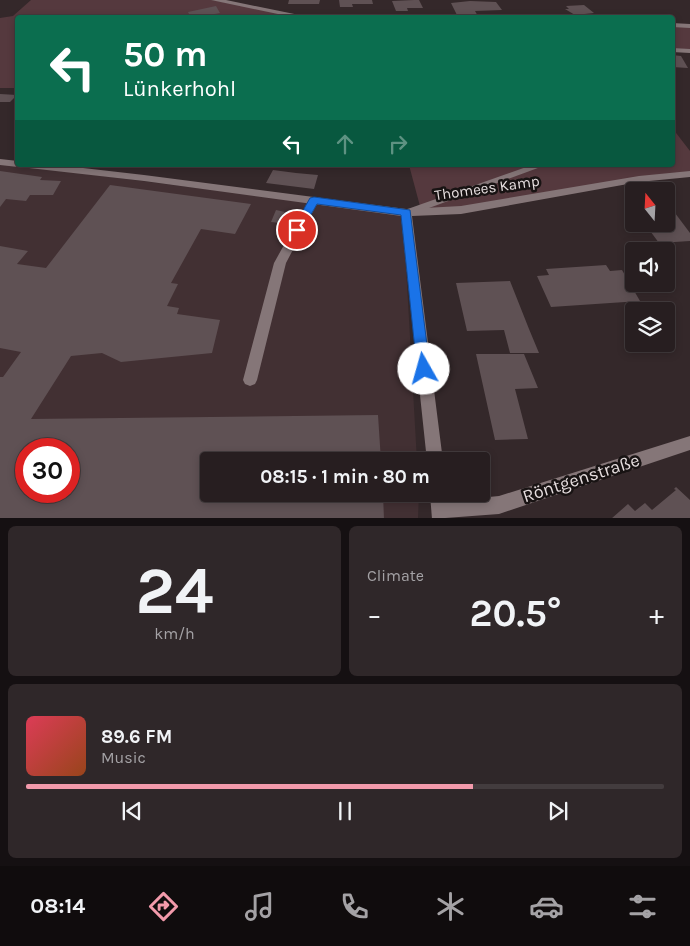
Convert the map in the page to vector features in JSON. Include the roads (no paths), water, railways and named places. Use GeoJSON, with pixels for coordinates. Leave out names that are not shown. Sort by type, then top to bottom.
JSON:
{"type":"FeatureCollection","features":[{"type":"Feature","properties":{"kind":"street"},"geometry":{"type":"LineString","coordinates":[[215,0],[296,15]]}},
{"type":"Feature","properties":{"kind":"street"},"geometry":{"type":"LineString","coordinates":[[675,25],[690,26]]}},
{"type":"Feature","properties":{"kind":"street"},"geometry":{"type":"LineString","coordinates":[[675,50],[690,50]]}},
{"type":"Feature","properties":{"kind":"street"},"geometry":{"type":"LineString","coordinates":[[0,162],[15,164]]}},
{"type":"Feature","properties":{"kind":"street","name":"Thomees Kamp"},"geometry":{"type":"LineString","coordinates":[[46,167],[406,212],[461,210],[639,179],[690,174]]}},
{"type":"Feature","properties":{"kind":"street"},"geometry":{"type":"LineString","coordinates":[[406,212],[434,452]]}},
{"type":"Feature","properties":{"kind":"street","name":"Röntgenstraße"},"geometry":{"type":"LineString","coordinates":[[440,508],[499,505],[690,443]]}},
{"type":"Feature","properties":{"kind":"lane"},"geometry":{"type":"LineString","coordinates":[[406,212],[535,167]]}},
{"type":"Feature","properties":{"kind":"lane"},"geometry":{"type":"LineString","coordinates":[[250,380],[280,263],[314,200]]}}]}
